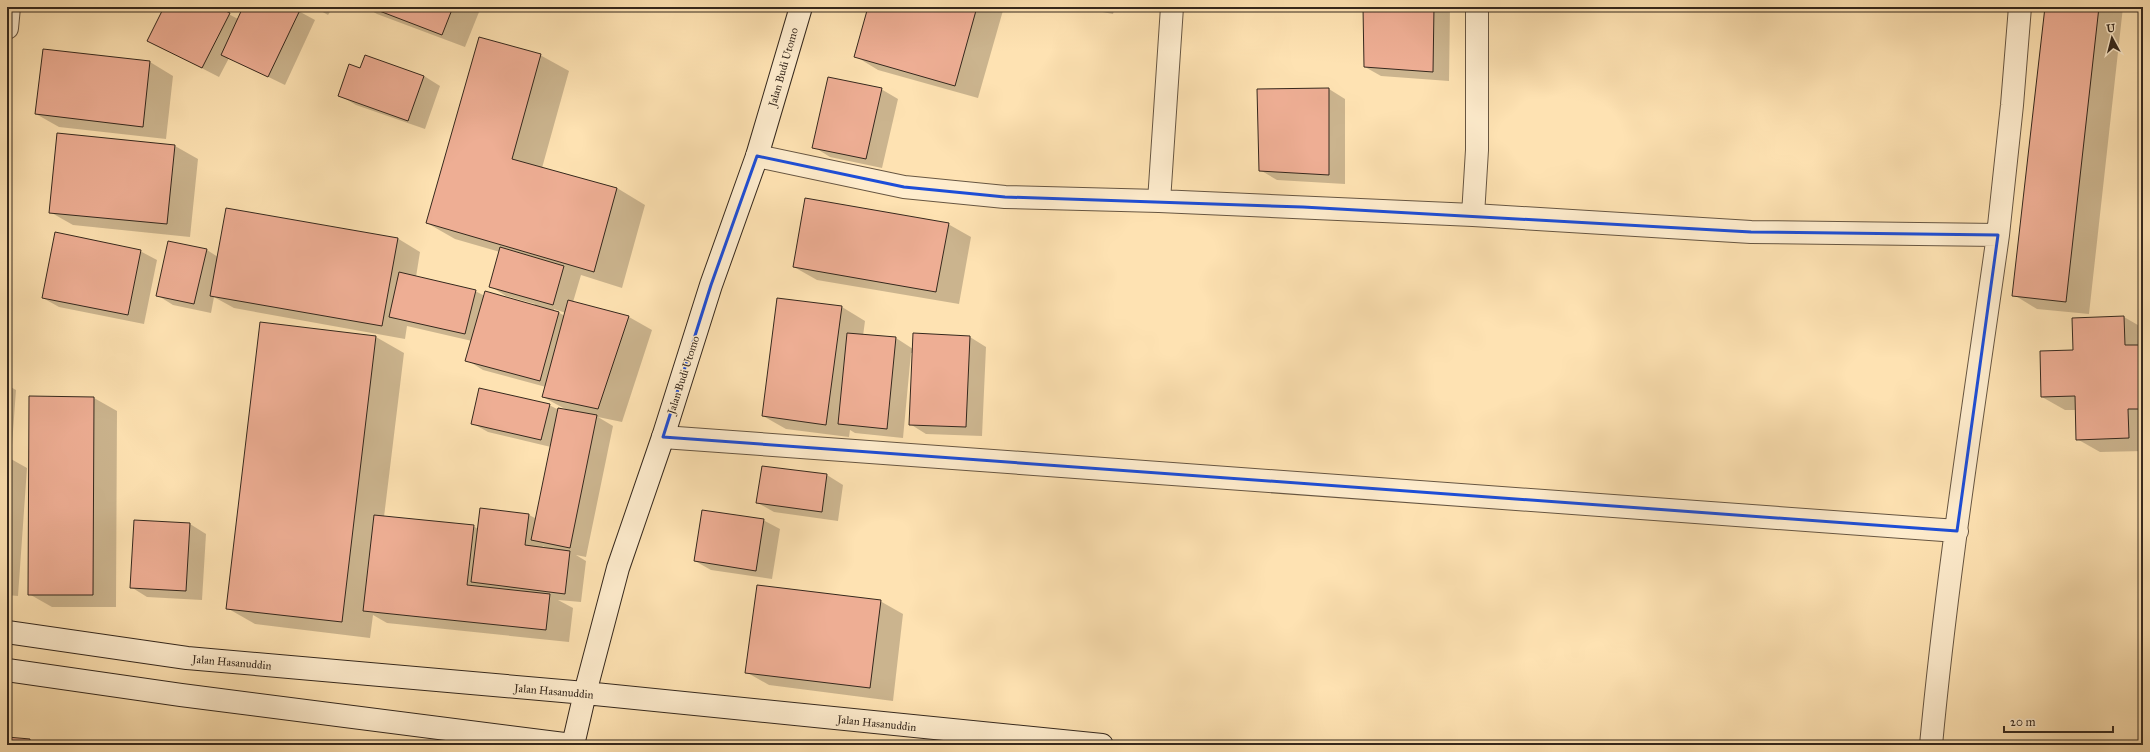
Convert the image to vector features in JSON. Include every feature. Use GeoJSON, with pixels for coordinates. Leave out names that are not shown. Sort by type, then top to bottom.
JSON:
{"type":"FeatureCollection","features":[{"type":"Feature","properties":{"kind":"street"},"geometry":{"type":"LineString","coordinates":[[7,28],[9,7]]}},
{"type":"Feature","properties":{"kind":"street","name":"Jalan Budi Utomo"},"geometry":{"type":"LineString","coordinates":[[573,745],[618,568],[663,438],[711,285],[757,156],[801,7]]}},
{"type":"Feature","properties":{"kind":"street"},"geometry":{"type":"LineString","coordinates":[[1159,201],[1172,7]]}},
{"type":"Feature","properties":{"kind":"street"},"geometry":{"type":"LineString","coordinates":[[1473,215],[1478,150],[1476,7]]}},
{"type":"Feature","properties":{"kind":"street"},"geometry":{"type":"LineString","coordinates":[[1931,745],[1937,682],[1998,235],[2012,105],[2020,7]]}},
{"type":"Feature","properties":{"kind":"street"},"geometry":{"type":"LineString","coordinates":[[757,156],[904,187],[1005,197],[1159,201],[1473,215],[1751,232],[1998,235]]}},
{"type":"Feature","properties":{"kind":"street"},"geometry":{"type":"LineString","coordinates":[[663,438],[1957,531]]}},
{"type":"Feature","properties":{"kind":"street","name":"Jalan Hasanuddin"},"geometry":{"type":"LineString","coordinates":[[7,632],[187,658],[585,694],[1102,745]]}},
{"type":"Feature","properties":{"kind":"street"},"geometry":{"type":"LineString","coordinates":[[7,670],[189,696],[573,745]]}},
{"type":"Feature","properties":{"kind":"highlighted area"},"geometry":{"type":"Polygon","coordinates":[[[757,156],[904,187],[1005,197],[1303,207],[1751,232],[1998,235],[1957,531],[663,437],[711,285],[757,156]]]}},
{"type":"Feature","properties":{"kind":"building"},"geometry":{"type":"Polygon","coordinates":[[[164,7],[217,7],[230,13],[202,68],[147,41],[164,7]]]}},
{"type":"Feature","properties":{"kind":"building"},"geometry":{"type":"Polygon","coordinates":[[[243,7],[294,7],[300,10],[268,77],[221,55],[243,7]]]}},
{"type":"Feature","properties":{"kind":"building"},"geometry":{"type":"Polygon","coordinates":[[[369,7],[453,7],[442,35],[369,7]]]}},
{"type":"Feature","properties":{"kind":"building"},"geometry":{"type":"Polygon","coordinates":[[[868,7],[977,7],[955,86],[854,57],[868,7]]]}},
{"type":"Feature","properties":{"kind":"building"},"geometry":{"type":"Polygon","coordinates":[[[1363,7],[1434,7],[1433,72],[1364,67],[1363,7]]]}},
{"type":"Feature","properties":{"kind":"building"},"geometry":{"type":"Polygon","coordinates":[[[2045,7],[2099,7],[2066,302],[2012,296],[2045,7]]]}},
{"type":"Feature","properties":{"kind":"building"},"geometry":{"type":"Polygon","coordinates":[[[479,37],[541,54],[512,159],[617,188],[594,272],[426,223],[479,37]]]}},
{"type":"Feature","properties":{"kind":"building"},"geometry":{"type":"Polygon","coordinates":[[[43,49],[150,61],[143,127],[35,114],[43,49]]]}},
{"type":"Feature","properties":{"kind":"building"},"geometry":{"type":"Polygon","coordinates":[[[365,55],[424,76],[408,121],[338,96],[349,64],[360,68],[365,55]]]}},
{"type":"Feature","properties":{"kind":"building"},"geometry":{"type":"Polygon","coordinates":[[[828,77],[882,88],[866,159],[812,148],[828,77]]]}},
{"type":"Feature","properties":{"kind":"building"},"geometry":{"type":"Polygon","coordinates":[[[1329,88],[1329,175],[1259,171],[1257,89],[1329,88]]]}},
{"type":"Feature","properties":{"kind":"building"},"geometry":{"type":"Polygon","coordinates":[[[57,133],[175,145],[167,224],[49,213],[57,133]]]}},
{"type":"Feature","properties":{"kind":"building"},"geometry":{"type":"Polygon","coordinates":[[[805,198],[949,223],[936,292],[793,267],[805,198]]]}},
{"type":"Feature","properties":{"kind":"building"},"geometry":{"type":"Polygon","coordinates":[[[226,208],[398,238],[382,326],[210,296],[226,208]]]}},
{"type":"Feature","properties":{"kind":"building"},"geometry":{"type":"Polygon","coordinates":[[[55,232],[141,250],[128,315],[42,298],[55,232]]]}},
{"type":"Feature","properties":{"kind":"building"},"geometry":{"type":"Polygon","coordinates":[[[168,241],[207,249],[194,304],[156,296],[168,241]]]}},
{"type":"Feature","properties":{"kind":"building"},"geometry":{"type":"Polygon","coordinates":[[[500,247],[564,266],[553,305],[489,287],[500,247]]]}},
{"type":"Feature","properties":{"kind":"building"},"geometry":{"type":"Polygon","coordinates":[[[399,272],[476,290],[465,334],[389,317],[399,272]]]}},
{"type":"Feature","properties":{"kind":"building"},"geometry":{"type":"Polygon","coordinates":[[[485,291],[559,312],[540,381],[465,361],[485,291]]]}},
{"type":"Feature","properties":{"kind":"building"},"geometry":{"type":"Polygon","coordinates":[[[777,298],[842,306],[826,425],[762,416],[777,298]]]}},
{"type":"Feature","properties":{"kind":"building"},"geometry":{"type":"Polygon","coordinates":[[[568,300],[629,316],[598,409],[542,397],[568,300]]]}},
{"type":"Feature","properties":{"kind":"building"},"geometry":{"type":"Polygon","coordinates":[[[2124,316],[2125,345],[2143,345],[2143,409],[2128,409],[2129,438],[2076,440],[2075,396],[2041,397],[2040,351],[2073,350],[2072,318],[2124,316]]]}},
{"type":"Feature","properties":{"kind":"building"},"geometry":{"type":"Polygon","coordinates":[[[260,322],[376,336],[342,622],[226,609],[260,322]]]}},
{"type":"Feature","properties":{"kind":"building"},"geometry":{"type":"Polygon","coordinates":[[[847,333],[896,337],[887,429],[838,424],[847,333]]]}},
{"type":"Feature","properties":{"kind":"building"},"geometry":{"type":"Polygon","coordinates":[[[913,333],[970,336],[966,427],[909,425],[913,333]]]}},
{"type":"Feature","properties":{"kind":"building"},"geometry":{"type":"Polygon","coordinates":[[[479,388],[550,404],[541,440],[471,424],[479,388]]]}},
{"type":"Feature","properties":{"kind":"building"},"geometry":{"type":"Polygon","coordinates":[[[29,396],[94,397],[93,595],[28,595],[29,396]]]}},
{"type":"Feature","properties":{"kind":"building"},"geometry":{"type":"Polygon","coordinates":[[[558,408],[597,415],[570,548],[531,540],[558,408]]]}},
{"type":"Feature","properties":{"kind":"building"},"geometry":{"type":"Polygon","coordinates":[[[762,466],[827,474],[822,512],[756,503],[762,466]]]}},
{"type":"Feature","properties":{"kind":"building"},"geometry":{"type":"Polygon","coordinates":[[[480,508],[529,514],[525,545],[570,551],[565,594],[471,582],[480,508]]]}},
{"type":"Feature","properties":{"kind":"building"},"geometry":{"type":"Polygon","coordinates":[[[702,510],[764,519],[756,571],[694,561],[702,510]]]}},
{"type":"Feature","properties":{"kind":"building"},"geometry":{"type":"Polygon","coordinates":[[[374,515],[474,525],[467,585],[550,594],[546,630],[363,611],[374,515]]]}},
{"type":"Feature","properties":{"kind":"building"},"geometry":{"type":"Polygon","coordinates":[[[134,520],[190,523],[186,591],[130,588],[134,520]]]}},
{"type":"Feature","properties":{"kind":"building"},"geometry":{"type":"Polygon","coordinates":[[[757,585],[881,600],[870,688],[745,673],[757,585]]]}},
{"type":"Feature","properties":{"kind":"building"},"geometry":{"type":"Polygon","coordinates":[[[7,737],[30,739],[30,745],[7,745],[7,737]]]}},
{"type":"Feature","properties":{"kind":"building"},"geometry":{"type":"Polygon","coordinates":[[[159,742],[184,743],[184,745],[159,745],[159,742]]]}},
{"type":"Feature","properties":{"kind":"building"},"geometry":{"type":"Polygon","coordinates":[[[184,743],[210,745],[184,745],[184,743]]]}}]}
